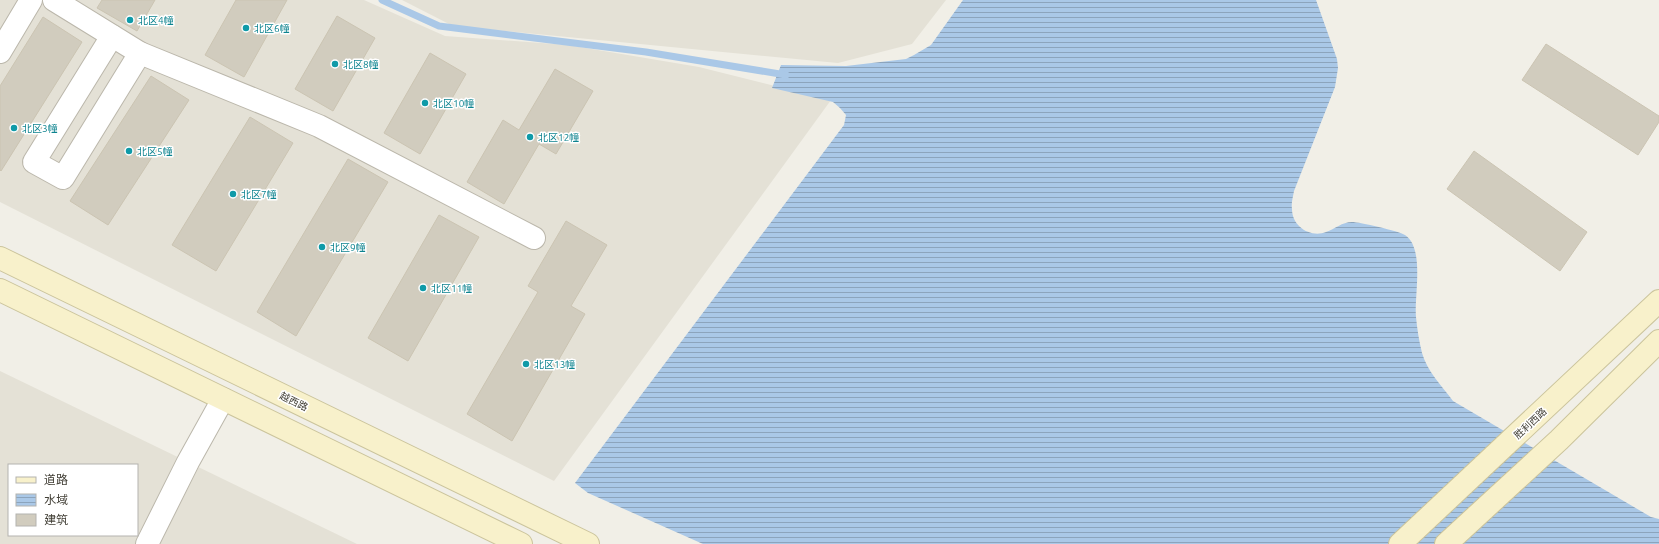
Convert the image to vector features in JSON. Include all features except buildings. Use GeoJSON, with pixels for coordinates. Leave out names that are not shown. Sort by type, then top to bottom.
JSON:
{"type":"FeatureCollection","features":[{"type":"Feature","properties":{"kind":"main road","name":"越西路"},"geometry":{"type":"LineString","coordinates":[[0,258],[588,544]]}},
{"type":"Feature","properties":{"kind":"main road"},"geometry":{"type":"LineString","coordinates":[[0,290],[521,544]]}},
{"type":"Feature","properties":{"kind":"main road","name":"胜利西路"},"geometry":{"type":"LineString","coordinates":[[1400,544],[1659,301]]}},
{"type":"Feature","properties":{"kind":"main road"},"geometry":{"type":"LineString","coordinates":[[1446,544],[1560,440],[1659,341]]}},
{"type":"Feature","properties":{"kind":"street"},"geometry":{"type":"LineString","coordinates":[[0,52],[31,0]]}},
{"type":"Feature","properties":{"kind":"street"},"geometry":{"type":"LineString","coordinates":[[54,0],[140,54],[319,126],[534,238]]}},
{"type":"Feature","properties":{"kind":"street"},"geometry":{"type":"LineString","coordinates":[[112,36],[34,162],[63,178],[140,54]]}},
{"type":"Feature","properties":{"kind":"street"},"geometry":{"type":"LineString","coordinates":[[147,544],[188,462],[223,399]]}},
{"type":"Feature","properties":{"kind":"shaded area"},"geometry":{"type":"Polygon","coordinates":[[[0,0],[364,0],[445,36],[568,45],[699,67],[831,100],[554,481],[0,202],[0,0]]]}},
{"type":"Feature","properties":{"kind":"shaded area"},"geometry":{"type":"Polygon","coordinates":[[[402,0],[946,0],[912,44],[838,63],[453,26],[402,0]]]}},
{"type":"Feature","properties":{"kind":"shaded area"},"geometry":{"type":"Polygon","coordinates":[[[0,371],[357,544],[0,544],[0,371]]]}},
{"type":"Feature","properties":{"kind":"water"},"geometry":{"type":"Polygon","coordinates":[[[963,0],[1316,0],[1337,59],[1338,68],[1335,87],[1294,191],[1292,207],[1295,221],[1303,230],[1314,233],[1326,232],[1342,224],[1352,222],[1379,227],[1405,235],[1411,241],[1415,250],[1417,261],[1416,317],[1418,335],[1424,360],[1431,372],[1453,401],[1651,517],[1659,519],[1659,544],[703,544],[588,493],[575,483],[844,125],[846,115],[833,102],[772,88],[781,65],[846,66],[906,59],[931,45],[963,0]]]}},
{"type":"Feature","properties":{"kind":"waterway"},"geometry":{"type":"LineString","coordinates":[[382,0],[439,26],[646,52],[786,75]]}},
{"type":"Feature","properties":{"kind":"place","name":"北区4幢"},"geometry":{"type":"Point","coordinates":[130,20]}},
{"type":"Feature","properties":{"kind":"place","name":"北区6幢"},"geometry":{"type":"Point","coordinates":[246,28]}},
{"type":"Feature","properties":{"kind":"place","name":"北区8幢"},"geometry":{"type":"Point","coordinates":[335,64]}},
{"type":"Feature","properties":{"kind":"place","name":"北区10幢"},"geometry":{"type":"Point","coordinates":[425,103]}},
{"type":"Feature","properties":{"kind":"place","name":"北区3幢"},"geometry":{"type":"Point","coordinates":[14,128]}},
{"type":"Feature","properties":{"kind":"place","name":"北区12幢"},"geometry":{"type":"Point","coordinates":[530,137]}},
{"type":"Feature","properties":{"kind":"place","name":"北区5幢"},"geometry":{"type":"Point","coordinates":[129,151]}},
{"type":"Feature","properties":{"kind":"place","name":"北区7幢"},"geometry":{"type":"Point","coordinates":[233,194]}},
{"type":"Feature","properties":{"kind":"place","name":"北区9幢"},"geometry":{"type":"Point","coordinates":[322,247]}},
{"type":"Feature","properties":{"kind":"place","name":"北区11幢"},"geometry":{"type":"Point","coordinates":[423,288]}},
{"type":"Feature","properties":{"kind":"place","name":"北区13幢"},"geometry":{"type":"Point","coordinates":[526,364]}}]}
